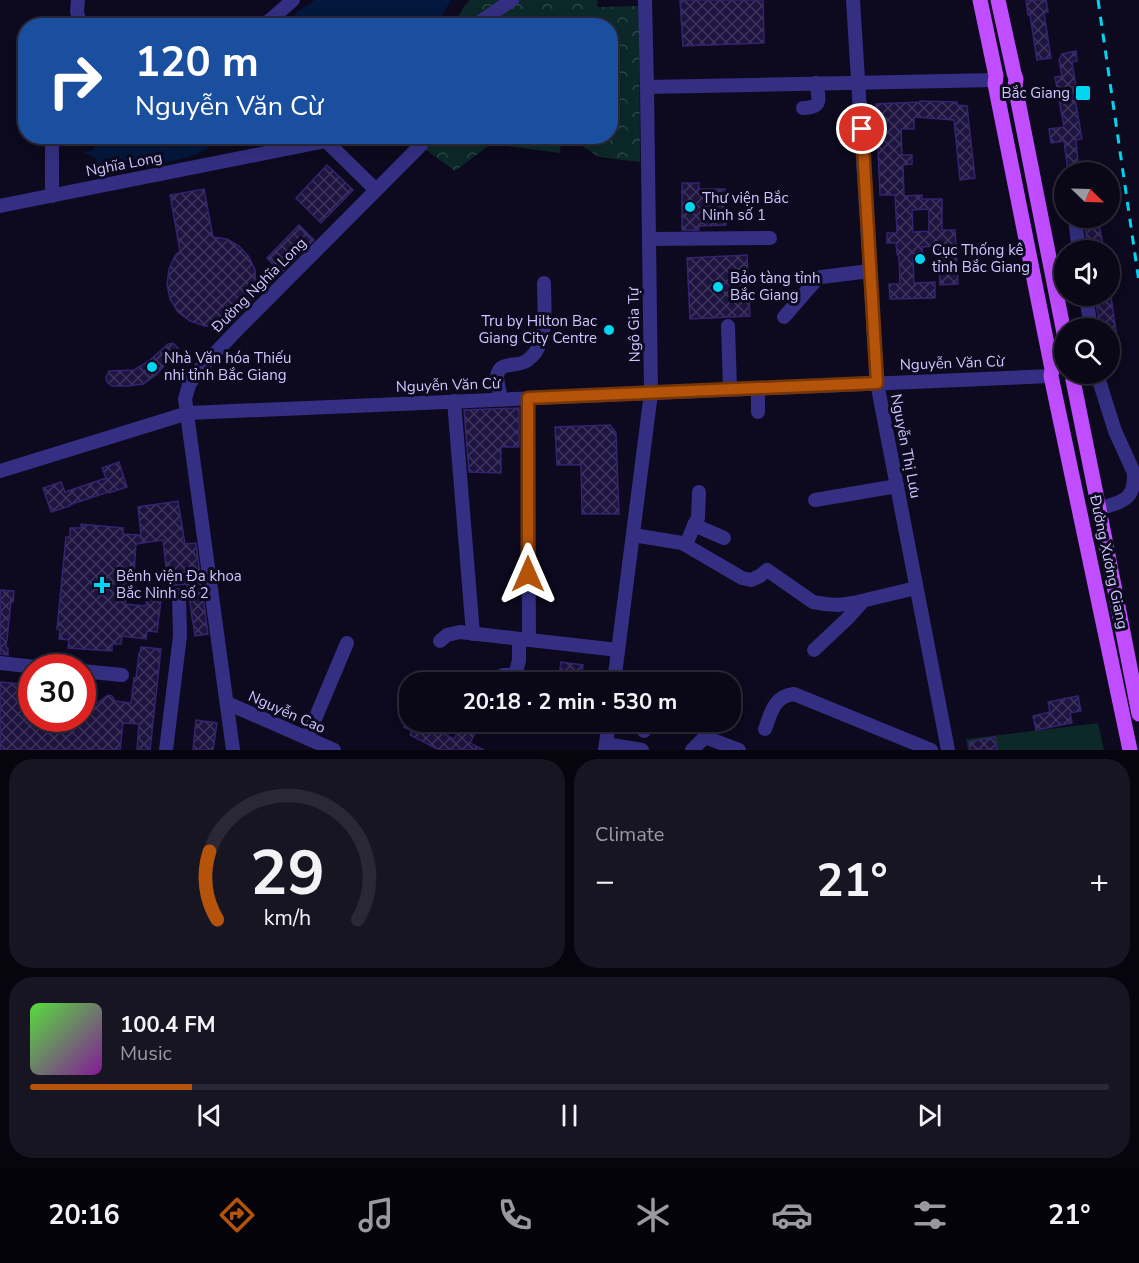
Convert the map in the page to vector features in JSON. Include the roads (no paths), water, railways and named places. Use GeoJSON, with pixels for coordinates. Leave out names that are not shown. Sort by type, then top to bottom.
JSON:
{"type":"FeatureCollection","features":[{"type":"Feature","properties":{"kind":"main road","name":"Đường Xương Giang"},"geometry":{"type":"LineString","coordinates":[[980,0],[1054,367]]}},
{"type":"Feature","properties":{"kind":"main road"},"geometry":{"type":"LineString","coordinates":[[998,0],[1061,318]]}},
{"type":"Feature","properties":{"kind":"main road"},"geometry":{"type":"LineString","coordinates":[[996,81],[1003,70],[1007,70],[1014,80]]}},
{"type":"Feature","properties":{"kind":"main road","name":"Đường Xương Giang"},"geometry":{"type":"LineString","coordinates":[[1057,384],[1130,750]]}},
{"type":"Feature","properties":{"kind":"main road","name":"Đường Xương Giang"},"geometry":{"type":"LineString","coordinates":[[1074,384],[1139,714]]}},
{"type":"Feature","properties":{"kind":"street"},"geometry":{"type":"LineString","coordinates":[[78,18],[79,0]]}},
{"type":"Feature","properties":{"kind":"street"},"geometry":{"type":"LineString","coordinates":[[272,18],[293,0]]}},
{"type":"Feature","properties":{"kind":"street"},"geometry":{"type":"LineString","coordinates":[[486,18],[512,0]]}},
{"type":"Feature","properties":{"kind":"street","name":"Ngô Gia Tự"},"geometry":{"type":"LineString","coordinates":[[615,672],[651,393],[645,0]]}},
{"type":"Feature","properties":{"kind":"street","name":"Nguyễn Thị Lưu"},"geometry":{"type":"LineString","coordinates":[[854,0],[877,383],[948,750]]}},
{"type":"Feature","properties":{"kind":"street"},"geometry":{"type":"LineString","coordinates":[[647,87],[996,81]]}},
{"type":"Feature","properties":{"kind":"street"},"geometry":{"type":"LineString","coordinates":[[803,108],[812,108],[819,102],[816,83]]}},
{"type":"Feature","properties":{"kind":"street"},"geometry":{"type":"LineString","coordinates":[[52,144],[52,196]]}},
{"type":"Feature","properties":{"kind":"street","name":"Nghĩa Long"},"geometry":{"type":"LineString","coordinates":[[0,206],[311,144]]}},
{"type":"Feature","properties":{"kind":"street"},"geometry":{"type":"LineString","coordinates":[[329,144],[376,190]]}},
{"type":"Feature","properties":{"kind":"street","name":"Đường Nghĩa Long"},"geometry":{"type":"LineString","coordinates":[[233,750],[185,399],[189,385],[197,372],[421,145]]}},
{"type":"Feature","properties":{"kind":"street"},"geometry":{"type":"LineString","coordinates":[[649,239],[770,238]]}},
{"type":"Feature","properties":{"kind":"street"},"geometry":{"type":"LineString","coordinates":[[784,317],[820,277],[870,271]]}},
{"type":"Feature","properties":{"kind":"street"},"geometry":{"type":"LineString","coordinates":[[501,399],[497,377],[501,368],[525,362],[533,355],[542,338],[544,283]]}},
{"type":"Feature","properties":{"kind":"street"},"geometry":{"type":"LineString","coordinates":[[728,326],[730,390]]}},
{"type":"Feature","properties":{"kind":"street","name":"Nguyễn Văn Cừ"},"geometry":{"type":"LineString","coordinates":[[0,471],[188,412],[730,390],[1054,372]]}},
{"type":"Feature","properties":{"kind":"street"},"geometry":{"type":"LineString","coordinates":[[1100,384],[1115,431],[1134,473],[1134,478],[1132,491],[1128,498],[1100,509]]}},
{"type":"Feature","properties":{"kind":"street"},"geometry":{"type":"LineString","coordinates":[[758,388],[758,412]]}},
{"type":"Feature","properties":{"kind":"street"},"geometry":{"type":"LineString","coordinates":[[516,672],[524,640],[528,398]]}},
{"type":"Feature","properties":{"kind":"street"},"geometry":{"type":"LineString","coordinates":[[454,401],[474,634]]}},
{"type":"Feature","properties":{"kind":"street"},"geometry":{"type":"LineString","coordinates":[[815,500],[897,486]]}},
{"type":"Feature","properties":{"kind":"street"},"geometry":{"type":"LineString","coordinates":[[686,545],[698,518],[699,492]]}},
{"type":"Feature","properties":{"kind":"street"},"geometry":{"type":"LineString","coordinates":[[694,525],[724,538]]}},
{"type":"Feature","properties":{"kind":"street"},"geometry":{"type":"LineString","coordinates":[[633,535],[655,537],[686,545],[742,578],[752,580],[767,570],[813,602],[838,605],[916,588]]}},
{"type":"Feature","properties":{"kind":"street"},"geometry":{"type":"LineString","coordinates":[[166,750],[180,636],[179,596]]}},
{"type":"Feature","properties":{"kind":"street"},"geometry":{"type":"LineString","coordinates":[[814,650],[863,601]]}},
{"type":"Feature","properties":{"kind":"street"},"geometry":{"type":"LineString","coordinates":[[440,641],[454,633],[474,634],[618,650]]}},
{"type":"Feature","properties":{"kind":"street"},"geometry":{"type":"LineString","coordinates":[[311,743],[347,643]]}},
{"type":"Feature","properties":{"kind":"street"},"geometry":{"type":"LineString","coordinates":[[0,663],[18,665]]}},
{"type":"Feature","properties":{"kind":"street"},"geometry":{"type":"LineString","coordinates":[[96,672],[122,675]]}},
{"type":"Feature","properties":{"kind":"street"},"geometry":{"type":"LineString","coordinates":[[765,729],[779,699],[794,694],[931,750]]}},
{"type":"Feature","properties":{"kind":"street","name":"Nguyễn Cao"},"geometry":{"type":"LineString","coordinates":[[227,704],[311,743],[333,750]]}},
{"type":"Feature","properties":{"kind":"street"},"geometry":{"type":"LineString","coordinates":[[608,732],[606,747],[642,750]]}},
{"type":"Feature","properties":{"kind":"street"},"geometry":{"type":"LineString","coordinates":[[692,750],[705,737],[739,750]]}},
{"type":"Feature","properties":{"kind":"water"},"geometry":{"type":"Polygon","coordinates":[[[315,0],[451,0],[441,18],[293,18],[297,12],[315,0]]]}},
{"type":"Feature","properties":{"kind":"water"},"geometry":{"type":"Polygon","coordinates":[[[95,144],[214,144],[196,155],[164,163],[144,162],[127,169],[115,164],[106,172],[106,185],[96,159],[83,152],[94,150],[95,144]]]}},
{"type":"Feature","properties":{"kind":"railway"},"geometry":{"type":"LineString","coordinates":[[1098,0],[1139,282]]}},
{"type":"Feature","properties":{"kind":"place","name":"Bắc Giang"},"geometry":{"type":"Point","coordinates":[1083,93]}},
{"type":"Feature","properties":{"kind":"place","name":"Thư viện Bắc Ninh số 1"},"geometry":{"type":"Point","coordinates":[690,207]}},
{"type":"Feature","properties":{"kind":"place","name":"Cục Thống kê tỉnh Bắc Giang"},"geometry":{"type":"Point","coordinates":[920,259]}},
{"type":"Feature","properties":{"kind":"place","name":"Bảo tàng tỉnh Bắc Giang"},"geometry":{"type":"Point","coordinates":[718,287]}},
{"type":"Feature","properties":{"kind":"place","name":"Tru by Hilton Bac Giang City Centre"},"geometry":{"type":"Point","coordinates":[609,330]}},
{"type":"Feature","properties":{"kind":"place","name":"Nhà Văn hóa Thiếu nhi tỉnh Bắc Giang"},"geometry":{"type":"Point","coordinates":[152,367]}},
{"type":"Feature","properties":{"kind":"place","name":"Bệnh viện Đa khoa Bắc Ninh số 2"},"geometry":{"type":"Point","coordinates":[102,585]}}]}
